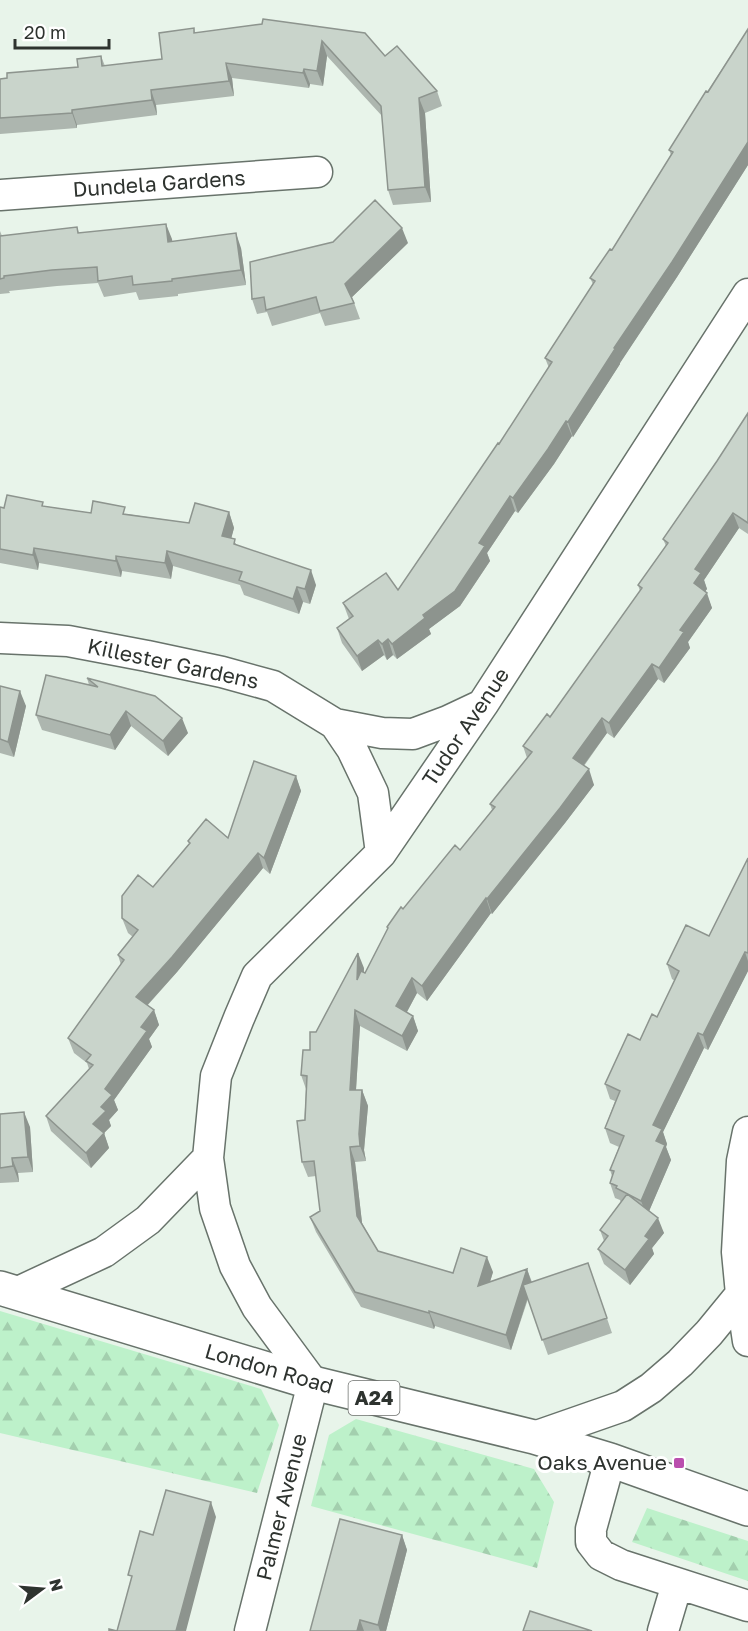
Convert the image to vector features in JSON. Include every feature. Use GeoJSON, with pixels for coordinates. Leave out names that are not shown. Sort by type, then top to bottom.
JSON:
{"type":"FeatureCollection","features":[{"type":"Feature","properties":{"kind":"highway","name":"London Road"},"geometry":{"type":"LineString","coordinates":[[8,1291],[313,1383],[534,1437],[610,1460],[748,1509]]}},
{"type":"Feature","properties":{"kind":"street","name":"Dundela Gardens"},"geometry":{"type":"LineString","coordinates":[[0,195],[317,172]]}},
{"type":"Feature","properties":{"kind":"street","name":"Tudor Avenue"},"geometry":{"type":"LineString","coordinates":[[313,1383],[257,1307],[235,1266],[215,1208],[208,1158],[216,1076],[257,976],[381,852],[483,704],[748,294]]}},
{"type":"Feature","properties":{"kind":"street","name":"Killester Gardens"},"geometry":{"type":"LineString","coordinates":[[0,638],[68,641],[222,672],[273,686],[335,724],[382,734],[414,734],[483,704]]}},
{"type":"Feature","properties":{"kind":"street","name":"Killester Gardens"},"geometry":{"type":"LineString","coordinates":[[335,724],[352,748],[373,793],[381,852]]}},
{"type":"Feature","properties":{"kind":"street"},"geometry":{"type":"LineString","coordinates":[[748,1132],[742,1161],[737,1252],[748,1341]]}},
{"type":"Feature","properties":{"kind":"street"},"geometry":{"type":"LineString","coordinates":[[8,1291],[104,1252],[148,1220],[208,1158]]}},
{"type":"Feature","properties":{"kind":"street"},"geometry":{"type":"LineString","coordinates":[[534,1437],[622,1406],[651,1388],[680,1363],[709,1333],[741,1294]]}},
{"type":"Feature","properties":{"kind":"street","name":"Palmer Avenue"},"geometry":{"type":"LineString","coordinates":[[250,1631],[313,1383]]}},
{"type":"Feature","properties":{"kind":"street"},"geometry":{"type":"LineString","coordinates":[[610,1460],[591,1529],[591,1542],[600,1555],[621,1565],[748,1606]]}},
{"type":"Feature","properties":{"kind":"street"},"geometry":{"type":"LineString","coordinates":[[663,1631],[677,1584]]}},
{"type":"Feature","properties":{"kind":"green space"},"geometry":{"type":"Polygon","coordinates":[[[0,1311],[261,1389],[279,1425],[257,1493],[0,1433],[0,1311]]]}},
{"type":"Feature","properties":{"kind":"green space"},"geometry":{"type":"Polygon","coordinates":[[[356,1419],[534,1469],[554,1502],[537,1568],[311,1506],[329,1435],[356,1419]]]}},
{"type":"Feature","properties":{"kind":"green space"},"geometry":{"type":"Polygon","coordinates":[[[647,1508],[748,1541],[748,1581],[632,1542],[647,1508]]]}},
{"type":"Feature","properties":{"kind":"building"},"geometry":{"type":"Polygon","coordinates":[[[263,19],[365,33],[385,56],[397,46],[437,91],[419,98],[425,187],[388,190],[381,106],[322,41],[317,71],[304,69],[303,73],[226,63],[229,81],[151,90],[152,100],[72,110],[72,113],[0,118],[0,79],[7,78],[7,73],[78,67],[77,59],[101,56],[102,66],[162,59],[159,33],[194,28],[194,33],[262,24],[263,19]]]}},
{"type":"Feature","properties":{"kind":"building"},"geometry":{"type":"Polygon","coordinates":[[[748,29],[748,142],[568,422],[566,421],[513,498],[510,496],[479,543],[485,546],[455,591],[423,615],[425,618],[392,644],[388,639],[382,644],[378,640],[357,656],[337,628],[353,616],[343,603],[386,573],[398,590],[499,444],[552,362],[545,358],[595,281],[590,278],[610,249],[612,250],[673,152],[669,150],[748,29]]]}},
{"type":"Feature","properties":{"kind":"building"},"geometry":{"type":"Polygon","coordinates":[[[375,200],[402,228],[345,284],[354,303],[320,311],[316,297],[266,310],[264,297],[252,299],[250,262],[333,242],[375,200]]]}},
{"type":"Feature","properties":{"kind":"building"},"geometry":{"type":"Polygon","coordinates":[[[166,224],[168,242],[236,233],[241,270],[133,285],[132,276],[98,281],[97,267],[52,270],[4,276],[0,279],[0,236],[77,227],[78,233],[166,224]]]}},
{"type":"Feature","properties":{"kind":"building"},"geometry":{"type":"Polygon","coordinates":[[[748,413],[748,523],[733,513],[695,569],[701,573],[694,583],[707,593],[680,630],[684,632],[659,668],[652,664],[609,723],[602,718],[573,758],[589,769],[486,898],[422,986],[412,978],[396,1006],[413,1016],[402,1036],[355,1010],[350,1090],[362,1090],[360,1146],[350,1147],[357,1216],[378,1251],[453,1273],[461,1248],[487,1257],[478,1286],[527,1269],[506,1335],[429,1311],[429,1313],[355,1292],[310,1217],[320,1211],[314,1161],[302,1162],[297,1121],[305,1120],[307,1076],[301,1075],[303,1050],[310,1050],[310,1032],[316,1032],[358,953],[357,980],[361,971],[365,973],[387,927],[401,907],[403,909],[455,845],[460,850],[495,807],[490,804],[532,752],[523,746],[547,714],[550,717],[642,588],[638,585],[668,543],[663,539],[748,413]]]}},
{"type":"Feature","properties":{"kind":"building"},"geometry":{"type":"Polygon","coordinates":[[[7,495],[43,502],[42,506],[91,513],[93,501],[125,507],[123,514],[189,523],[195,503],[229,512],[222,536],[235,539],[234,544],[311,570],[305,589],[297,587],[293,599],[239,580],[242,572],[167,551],[165,563],[116,556],[116,561],[34,548],[33,555],[0,549],[0,507],[4,508],[7,495]]]}},
{"type":"Feature","properties":{"kind":"building"},"geometry":{"type":"Polygon","coordinates":[[[46,675],[98,687],[87,678],[155,696],[182,718],[163,741],[126,711],[110,735],[36,715],[46,675]]]}},
{"type":"Feature","properties":{"kind":"building"},"geometry":{"type":"Polygon","coordinates":[[[0,686],[20,691],[8,742],[0,739],[0,686]]]}},
{"type":"Feature","properties":{"kind":"building"},"geometry":{"type":"Polygon","coordinates":[[[254,761],[296,776],[264,858],[258,853],[136,997],[154,1010],[141,1027],[147,1031],[105,1089],[112,1095],[101,1107],[106,1111],[93,1124],[104,1133],[86,1153],[46,1116],[93,1065],[86,1061],[91,1055],[68,1038],[124,960],[118,955],[138,930],[122,918],[122,896],[138,875],[153,887],[190,843],[188,841],[206,819],[228,838],[254,761]]]}},
{"type":"Feature","properties":{"kind":"building"},"geometry":{"type":"Polygon","coordinates":[[[748,858],[748,953],[745,952],[703,1035],[698,1033],[653,1125],[662,1129],[656,1141],[665,1145],[641,1201],[610,1183],[614,1171],[610,1170],[624,1136],[605,1128],[620,1091],[605,1084],[628,1034],[640,1040],[652,1014],[657,1017],[679,971],[667,964],[686,925],[709,936],[748,858]]]}},
{"type":"Feature","properties":{"kind":"building"},"geometry":{"type":"Polygon","coordinates":[[[24,1112],[28,1157],[12,1158],[13,1166],[0,1168],[0,1114],[24,1112]]]}},
{"type":"Feature","properties":{"kind":"building"},"geometry":{"type":"Polygon","coordinates":[[[627,1194],[658,1218],[645,1236],[649,1239],[625,1270],[598,1249],[608,1236],[600,1230],[627,1194]]]}},
{"type":"Feature","properties":{"kind":"building"},"geometry":{"type":"Polygon","coordinates":[[[588,1263],[607,1318],[542,1340],[523,1285],[588,1263]]]}},
{"type":"Feature","properties":{"kind":"building"},"geometry":{"type":"Polygon","coordinates":[[[166,1490],[211,1502],[176,1631],[117,1631],[132,1576],[128,1575],[140,1531],[153,1535],[166,1490]]]}},
{"type":"Feature","properties":{"kind":"building"},"geometry":{"type":"Polygon","coordinates":[[[340,1519],[402,1535],[378,1625],[360,1620],[357,1631],[310,1631],[340,1519]]]}},
{"type":"Feature","properties":{"kind":"building"},"geometry":{"type":"Polygon","coordinates":[[[530,1611],[592,1631],[523,1631],[530,1611]]]}},
{"type":"Feature","properties":{"kind":"place","name":"Oaks Avenue"},"geometry":{"type":"Point","coordinates":[679,1463]}}]}
